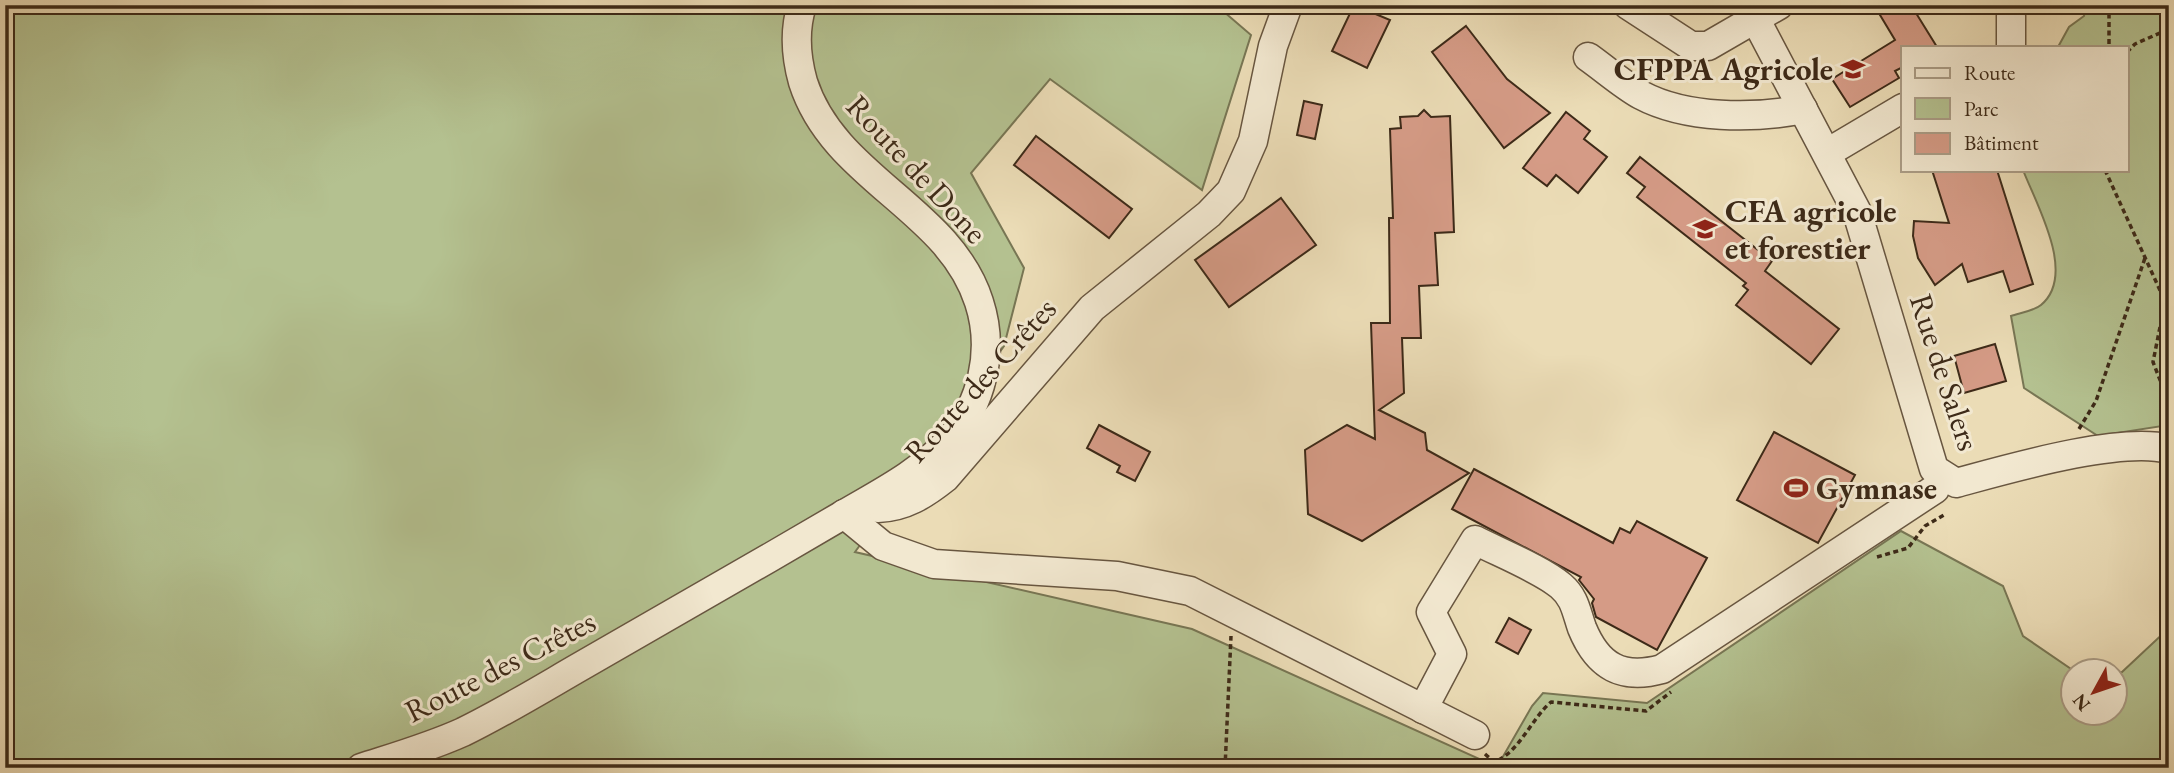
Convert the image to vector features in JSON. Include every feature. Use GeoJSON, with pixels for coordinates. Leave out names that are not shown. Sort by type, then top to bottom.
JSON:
{"type":"FeatureCollection","features":[{"type":"Feature","properties":{"kind":"street","name":"Route de Done"},"geometry":{"type":"LineString","coordinates":[[802,5],[797,38],[799,69],[820,119],[834,140],[856,164],[948,247],[972,284],[984,320],[986,346],[980,387],[964,422],[930,459],[870,500]]}},
{"type":"Feature","properties":{"kind":"street","name":"Route des Crêtes"},"geometry":{"type":"LineString","coordinates":[[361,768],[429,746],[495,715],[870,500],[878,508],[891,508],[924,495],[945,478],[1092,308],[1209,214],[1231,191],[1253,141],[1273,46],[1288,5]]}},
{"type":"Feature","properties":{"kind":"street"},"geometry":{"type":"LineString","coordinates":[[1628,5],[1691,46],[1708,46],[1761,10]]}},
{"type":"Feature","properties":{"kind":"street","name":"Rue de Salers"},"geometry":{"type":"LineString","coordinates":[[1761,10],[1803,109],[1857,212],[1934,469],[1956,483],[2061,457],[2143,444],[2169,449]]}},
{"type":"Feature","properties":{"kind":"street"},"geometry":{"type":"LineString","coordinates":[[2011,16],[2011,46]]}},
{"type":"Feature","properties":{"kind":"street"},"geometry":{"type":"LineString","coordinates":[[1588,57],[1641,95],[1671,107],[1765,115],[1803,109]]}},
{"type":"Feature","properties":{"kind":"street"},"geometry":{"type":"LineString","coordinates":[[1826,153],[1901,109]]}},
{"type":"Feature","properties":{"kind":"street"},"geometry":{"type":"LineString","coordinates":[[1423,709],[1452,654],[1431,612],[1475,540],[1559,583],[1573,598],[1594,650],[1612,668],[1638,675],[1661,669],[1935,489]]}},
{"type":"Feature","properties":{"kind":"street"},"geometry":{"type":"LineString","coordinates":[[844,514],[883,546],[934,564],[1116,576],[1190,591],[1475,735]]}},
{"type":"Feature","properties":{"kind":"path"},"geometry":{"type":"LineString","coordinates":[[2109,5],[2109,46]]}},
{"type":"Feature","properties":{"kind":"path"},"geometry":{"type":"LineString","coordinates":[[2128,51],[2136,44],[2169,29]]}},
{"type":"Feature","properties":{"kind":"path"},"geometry":{"type":"LineString","coordinates":[[2106,172],[2169,310]]}},
{"type":"Feature","properties":{"kind":"path"},"geometry":{"type":"LineString","coordinates":[[2061,457],[2096,401],[2145,258]]}},
{"type":"Feature","properties":{"kind":"path"},"geometry":{"type":"LineString","coordinates":[[2165,302],[2152,362],[2169,403]]}},
{"type":"Feature","properties":{"kind":"path"},"geometry":{"type":"LineString","coordinates":[[1225,768],[1226,701],[1234,613]]}},
{"type":"Feature","properties":{"kind":"green space"},"geometry":{"type":"Polygon","coordinates":[[[5,5],[1216,5],[1251,35],[1202,190],[1050,79],[971,173],[1024,268],[1004,346],[855,552],[1192,629],[1497,767],[1532,706],[1543,693],[1647,703],[1901,531],[2003,586],[2023,636],[2058,660],[2058,728],[2128,728],[2128,666],[2169,628],[2169,768],[2139,768],[2101,762],[2046,768],[5,768],[5,5]]]}},
{"type":"Feature","properties":{"kind":"green space"},"geometry":{"type":"Polygon","coordinates":[[[2086,5],[2169,5],[2169,425],[2098,436],[2024,388],[2011,316],[2041,305],[2051,292],[2055,276],[2051,240],[2024,172],[2128,172],[2128,46],[2059,46],[2069,27],[2084,16],[2086,5]]]}},
{"type":"Feature","properties":{"kind":"building"},"geometry":{"type":"Polygon","coordinates":[[[1354,5],[1390,20],[1367,68],[1332,51],[1354,5]]]}},
{"type":"Feature","properties":{"kind":"building"},"geometry":{"type":"Polygon","coordinates":[[[1874,5],[1911,5],[1936,46],[1901,46],[1901,68],[1895,71],[1899,78],[1850,107],[1832,79],[1895,40],[1874,5]]]}},
{"type":"Feature","properties":{"kind":"building"},"geometry":{"type":"Polygon","coordinates":[[[1466,26],[1507,79],[1550,113],[1504,148],[1432,52],[1466,26]]]}},
{"type":"Feature","properties":{"kind":"building"},"geometry":{"type":"Polygon","coordinates":[[[1304,101],[1322,105],[1315,139],[1297,135],[1304,101]]]}},
{"type":"Feature","properties":{"kind":"building"},"geometry":{"type":"Polygon","coordinates":[[[1424,110],[1431,117],[1450,116],[1454,232],[1435,233],[1438,285],[1419,286],[1421,338],[1402,338],[1404,393],[1379,410],[1425,433],[1427,450],[1469,473],[1362,541],[1308,514],[1305,450],[1347,425],[1375,439],[1371,323],[1390,323],[1389,218],[1393,218],[1390,129],[1401,128],[1400,117],[1418,116],[1424,110]]]}},
{"type":"Feature","properties":{"kind":"building"},"geometry":{"type":"Polygon","coordinates":[[[1566,112],[1590,131],[1584,139],[1607,157],[1578,193],[1556,175],[1547,186],[1523,168],[1566,112]]]}},
{"type":"Feature","properties":{"kind":"building"},"geometry":{"type":"Polygon","coordinates":[[[1036,136],[1132,209],[1109,238],[1014,165],[1036,136]]]}},
{"type":"Feature","properties":{"kind":"building","name":"CFA agricole et forestier"},"geometry":{"type":"Polygon","coordinates":[[[1640,157],[1772,261],[1765,271],[1839,329],[1811,364],[1736,305],[1748,290],[1743,286],[1746,283],[1637,197],[1645,187],[1627,173],[1640,157]]]}},
{"type":"Feature","properties":{"kind":"building"},"geometry":{"type":"Polygon","coordinates":[[[1933,172],[1998,172],[2033,284],[2010,292],[2003,271],[1968,282],[1962,264],[1935,285],[1918,258],[1913,236],[1914,221],[1949,223],[1933,172]]]}},
{"type":"Feature","properties":{"kind":"building"},"geometry":{"type":"Polygon","coordinates":[[[1281,198],[1316,245],[1229,307],[1195,260],[1281,198]]]}},
{"type":"Feature","properties":{"kind":"building"},"geometry":{"type":"Polygon","coordinates":[[[1995,344],[2006,381],[1964,393],[1954,356],[1995,344]]]}},
{"type":"Feature","properties":{"kind":"building"},"geometry":{"type":"Polygon","coordinates":[[[1099,425],[1150,452],[1135,481],[1117,472],[1120,466],[1087,448],[1099,425]]]}},
{"type":"Feature","properties":{"kind":"building","name":"Gymnase"},"geometry":{"type":"Polygon","coordinates":[[[1774,432],[1855,475],[1818,543],[1737,500],[1774,432]]]}},
{"type":"Feature","properties":{"kind":"building"},"geometry":{"type":"Polygon","coordinates":[[[1474,469],[1613,543],[1620,528],[1630,533],[1637,521],[1707,558],[1657,650],[1596,617],[1592,603],[1594,599],[1579,580],[1581,577],[1452,509],[1474,469]]]}},
{"type":"Feature","properties":{"kind":"building"},"geometry":{"type":"Polygon","coordinates":[[[1509,618],[1531,630],[1518,654],[1496,642],[1509,618]]]}},
{"type":"Feature","properties":{"kind":"place","name":"CFPPA Agricole"},"geometry":{"type":"Point","coordinates":[1853,69]}},
{"type":"Feature","properties":{"kind":"place","name":"CFA agricole et forestier"},"geometry":{"type":"Point","coordinates":[1705,229]}},
{"type":"Feature","properties":{"kind":"place","name":"Gymnase"},"geometry":{"type":"Point","coordinates":[1796,488]}}]}
